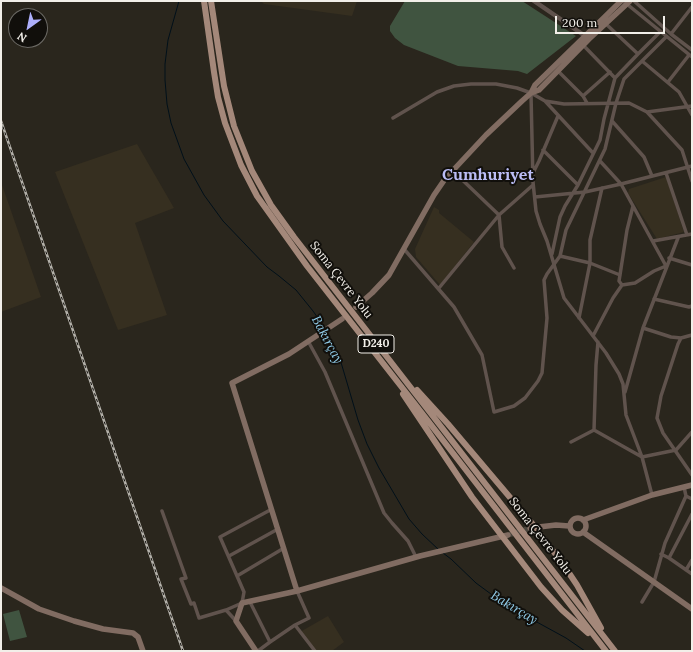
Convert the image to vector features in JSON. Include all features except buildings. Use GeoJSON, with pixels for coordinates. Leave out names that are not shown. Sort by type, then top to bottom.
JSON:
{"type":"FeatureCollection","features":[{"type":"Feature","properties":{"kind":"highway","name":"Soma Çevre Yolu"},"geometry":{"type":"LineString","coordinates":[[204,1],[218,97],[225,123],[241,165],[256,196],[307,266],[605,651]]}},
{"type":"Feature","properties":{"kind":"highway","name":"Soma Çevre Yolu"},"geometry":{"type":"LineString","coordinates":[[211,1],[225,93],[234,126],[252,171],[260,186],[282,220],[615,651]]}},
{"type":"Feature","properties":{"kind":"highway"},"geometry":{"type":"LineString","coordinates":[[386,356],[448,424],[563,564],[577,585],[615,651]]}},
{"type":"Feature","properties":{"kind":"highway"},"geometry":{"type":"LineString","coordinates":[[381,361],[472,497],[506,536],[541,587],[562,610],[605,651]]}},
{"type":"Feature","properties":{"kind":"main road"},"geometry":{"type":"LineString","coordinates":[[356,307],[386,278],[434,195],[445,179],[486,135],[531,93],[535,85],[625,2]]}},
{"type":"Feature","properties":{"kind":"main road"},"geometry":{"type":"LineString","coordinates":[[531,93],[539,90],[582,45],[587,37],[606,24],[625,2]]}},
{"type":"Feature","properties":{"kind":"main road"},"geometry":{"type":"LineString","coordinates":[[297,591],[285,548],[232,383],[289,354],[340,320]]}},
{"type":"Feature","properties":{"kind":"main road"},"geometry":{"type":"LineString","coordinates":[[569,526],[570,522],[574,518],[583,520],[652,495],[692,485]]}},
{"type":"Feature","properties":{"kind":"main road"},"geometry":{"type":"LineString","coordinates":[[569,526],[573,533],[578,534],[583,532],[586,527],[583,520]]}},
{"type":"Feature","properties":{"kind":"main road"},"geometry":{"type":"LineString","coordinates":[[532,528],[556,525],[569,526]]}},
{"type":"Feature","properties":{"kind":"main road"},"geometry":{"type":"LineString","coordinates":[[583,532],[692,609]]}},
{"type":"Feature","properties":{"kind":"main road"},"geometry":{"type":"LineString","coordinates":[[257,651],[236,621],[242,603],[297,591],[418,556],[506,536]]}},
{"type":"Feature","properties":{"kind":"main road"},"geometry":{"type":"LineString","coordinates":[[1,588],[39,609],[74,621],[103,629],[133,633],[138,637],[143,651]]}},
{"type":"Feature","properties":{"kind":"street"},"geometry":{"type":"LineString","coordinates":[[534,1],[587,37]]}},
{"type":"Feature","properties":{"kind":"street"},"geometry":{"type":"LineString","coordinates":[[634,1],[671,34],[692,50]]}},
{"type":"Feature","properties":{"kind":"street"},"geometry":{"type":"LineString","coordinates":[[625,2],[691,56],[668,82]]}},
{"type":"Feature","properties":{"kind":"street"},"geometry":{"type":"LineString","coordinates":[[671,34],[691,9]]}},
{"type":"Feature","properties":{"kind":"street"},"geometry":{"type":"LineString","coordinates":[[606,24],[638,54]]}},
{"type":"Feature","properties":{"kind":"street"},"geometry":{"type":"LineString","coordinates":[[551,256],[560,217],[578,185],[600,140],[608,103],[616,78],[660,32]]}},
{"type":"Feature","properties":{"kind":"street"},"geometry":{"type":"LineString","coordinates":[[404,249],[454,307],[482,355],[494,412],[508,409],[525,398],[542,373],[547,318],[544,280],[546,274],[560,256],[566,230],[606,149],[616,103],[624,79],[666,37]]}},
{"type":"Feature","properties":{"kind":"street"},"geometry":{"type":"LineString","coordinates":[[582,45],[616,78]]}},
{"type":"Feature","properties":{"kind":"street"},"geometry":{"type":"LineString","coordinates":[[642,61],[679,92],[692,115]]}},
{"type":"Feature","properties":{"kind":"street"},"geometry":{"type":"LineString","coordinates":[[558,71],[583,96],[587,103]]}},
{"type":"Feature","properties":{"kind":"street"},"geometry":{"type":"LineString","coordinates":[[583,96],[610,72]]}},
{"type":"Feature","properties":{"kind":"street"},"geometry":{"type":"LineString","coordinates":[[393,118],[436,92],[454,86],[496,84],[517,88],[531,93],[545,101],[593,153]]}},
{"type":"Feature","properties":{"kind":"street"},"geometry":{"type":"LineString","coordinates":[[531,93],[532,173],[540,224],[547,241],[564,298],[606,353],[619,374],[623,384],[626,415],[642,457],[652,495]]}},
{"type":"Feature","properties":{"kind":"street"},"geometry":{"type":"LineString","coordinates":[[545,101],[564,104],[629,103],[647,112],[682,150],[692,181]]}},
{"type":"Feature","properties":{"kind":"street"},"geometry":{"type":"LineString","coordinates":[[647,112],[692,106]]}},
{"type":"Feature","properties":{"kind":"street"},"geometry":{"type":"LineString","coordinates":[[532,173],[558,116]]}},
{"type":"Feature","properties":{"kind":"street"},"geometry":{"type":"LineString","coordinates":[[612,121],[644,157],[652,176]]}},
{"type":"Feature","properties":{"kind":"street"},"geometry":{"type":"LineString","coordinates":[[543,150],[578,185]]}},
{"type":"Feature","properties":{"kind":"street"},"geometry":{"type":"LineString","coordinates":[[600,161],[621,184],[666,266]]}},
{"type":"Feature","properties":{"kind":"street"},"geometry":{"type":"LineString","coordinates":[[535,197],[585,192],[692,166]]}},
{"type":"Feature","properties":{"kind":"street"},"geometry":{"type":"LineString","coordinates":[[453,171],[499,215],[502,247],[514,268]]}},
{"type":"Feature","properties":{"kind":"street"},"geometry":{"type":"LineString","coordinates":[[666,173],[687,235]]}},
{"type":"Feature","properties":{"kind":"street"},"geometry":{"type":"LineString","coordinates":[[439,288],[499,215],[533,185]]}},
{"type":"Feature","properties":{"kind":"street"},"geometry":{"type":"LineString","coordinates":[[579,318],[584,301],[590,263],[590,240],[602,188]]}},
{"type":"Feature","properties":{"kind":"street"},"geometry":{"type":"LineString","coordinates":[[622,285],[620,275],[627,230],[633,206]]}},
{"type":"Feature","properties":{"kind":"street"},"geometry":{"type":"LineString","coordinates":[[653,241],[678,238],[692,234]]}},
{"type":"Feature","properties":{"kind":"street"},"geometry":{"type":"LineString","coordinates":[[624,395],[643,328],[678,238]]}},
{"type":"Feature","properties":{"kind":"street"},"geometry":{"type":"LineString","coordinates":[[560,256],[590,263],[620,275]]}},
{"type":"Feature","properties":{"kind":"street"},"geometry":{"type":"LineString","coordinates":[[670,258],[692,265]]}},
{"type":"Feature","properties":{"kind":"street"},"geometry":{"type":"LineString","coordinates":[[593,336],[613,298],[622,285],[635,283],[654,271],[666,266]]}},
{"type":"Feature","properties":{"kind":"street"},"geometry":{"type":"LineString","coordinates":[[654,299],[689,307],[692,306]]}},
{"type":"Feature","properties":{"kind":"street"},"geometry":{"type":"LineString","coordinates":[[643,328],[671,337],[681,338],[692,335]]}},
{"type":"Feature","properties":{"kind":"street"},"geometry":{"type":"LineString","coordinates":[[681,338],[661,396],[657,418],[663,433],[692,475]]}},
{"type":"Feature","properties":{"kind":"street"},"geometry":{"type":"LineString","coordinates":[[311,339],[384,513],[408,541],[418,556]]}},
{"type":"Feature","properties":{"kind":"street"},"geometry":{"type":"LineString","coordinates":[[594,430],[598,342]]}},
{"type":"Feature","properties":{"kind":"street"},"geometry":{"type":"LineString","coordinates":[[571,442],[594,430]]}},
{"type":"Feature","properties":{"kind":"street"},"geometry":{"type":"LineString","coordinates":[[594,430],[642,457],[676,450],[692,432]]}},
{"type":"Feature","properties":{"kind":"street"},"geometry":{"type":"LineString","coordinates":[[642,602],[654,582],[661,554],[686,496],[684,487]]}},
{"type":"Feature","properties":{"kind":"street"},"geometry":{"type":"LineString","coordinates":[[686,496],[692,499]]}},
{"type":"Feature","properties":{"kind":"street"},"geometry":{"type":"LineString","coordinates":[[162,511],[186,578],[181,579],[191,604],[194,603],[200,618],[226,610],[242,603],[244,592],[220,537],[272,509]]}},
{"type":"Feature","properties":{"kind":"street"},"geometry":{"type":"LineString","coordinates":[[669,558],[692,514]]}},
{"type":"Feature","properties":{"kind":"street"},"geometry":{"type":"LineString","coordinates":[[229,556],[278,529]]}},
{"type":"Feature","properties":{"kind":"street"},"geometry":{"type":"LineString","coordinates":[[237,576],[285,548]]}},
{"type":"Feature","properties":{"kind":"street"},"geometry":{"type":"LineString","coordinates":[[661,554],[692,574]]}},
{"type":"Feature","properties":{"kind":"street"},"geometry":{"type":"LineString","coordinates":[[686,570],[692,560]]}},
{"type":"Feature","properties":{"kind":"street"},"geometry":{"type":"LineString","coordinates":[[257,651],[295,625],[309,618],[297,591]]}},
{"type":"Feature","properties":{"kind":"street"},"geometry":{"type":"LineString","coordinates":[[250,602],[270,642]]}},
{"type":"Feature","properties":{"kind":"street"},"geometry":{"type":"LineString","coordinates":[[226,610],[236,621]]}},
{"type":"Feature","properties":{"kind":"street"},"geometry":{"type":"LineString","coordinates":[[295,625],[315,651]]}},
{"type":"Feature","properties":{"kind":"shaded area"},"geometry":{"type":"Polygon","coordinates":[[[261,1],[357,1],[352,16],[264,4],[261,1]]]}},
{"type":"Feature","properties":{"kind":"shaded area"},"geometry":{"type":"Polygon","coordinates":[[[137,144],[174,208],[135,223],[167,315],[118,330],[55,172],[137,144]]]}},
{"type":"Feature","properties":{"kind":"shaded area"},"geometry":{"type":"Polygon","coordinates":[[[666,177],[684,232],[657,239],[628,193],[629,189],[666,177]]]}},
{"type":"Feature","properties":{"kind":"shaded area"},"geometry":{"type":"Polygon","coordinates":[[[1,182],[41,297],[1,312],[1,182]]]}},
{"type":"Feature","properties":{"kind":"shaded area"},"geometry":{"type":"Polygon","coordinates":[[[434,207],[439,210],[439,213],[474,242],[440,285],[416,257],[415,249],[434,207]]]}},
{"type":"Feature","properties":{"kind":"shaded area"},"geometry":{"type":"Polygon","coordinates":[[[328,616],[344,642],[332,651],[315,651],[300,632],[328,616]]]}},
{"type":"Feature","properties":{"kind":"green space"},"geometry":{"type":"Polygon","coordinates":[[[405,1],[522,1],[576,36],[527,74],[518,71],[458,66],[404,45],[395,38],[390,31],[390,26],[405,1]]]}},
{"type":"Feature","properties":{"kind":"green space"},"geometry":{"type":"Polygon","coordinates":[[[19,610],[27,637],[10,641],[3,614],[19,610]]]}},
{"type":"Feature","properties":{"kind":"waterway","name":"Bakırçay"},"geometry":{"type":"LineString","coordinates":[[179,1],[168,40],[165,80],[167,104],[171,123],[184,159],[204,195],[223,221],[267,267],[296,290],[324,327]]}},
{"type":"Feature","properties":{"kind":"waterway","name":"Bakırçay"},"geometry":{"type":"LineString","coordinates":[[326,332],[340,359],[358,420],[367,444],[379,468],[409,519],[439,550]]}},
{"type":"Feature","properties":{"kind":"waterway","name":"Bakırçay"},"geometry":{"type":"LineString","coordinates":[[443,553],[476,583],[495,597],[566,638],[585,651]]}},
{"type":"Feature","properties":{"kind":"tunnel"},"geometry":{"type":"LineString","coordinates":[[508,535],[530,528]]}},
{"type":"Feature","properties":{"kind":"railway"},"geometry":{"type":"LineString","coordinates":[[1,121],[183,651]]}},
{"type":"Feature","properties":{"kind":"district","name":"Cumhuriyet"},"geometry":{"type":"Point","coordinates":[488,175]}}]}
